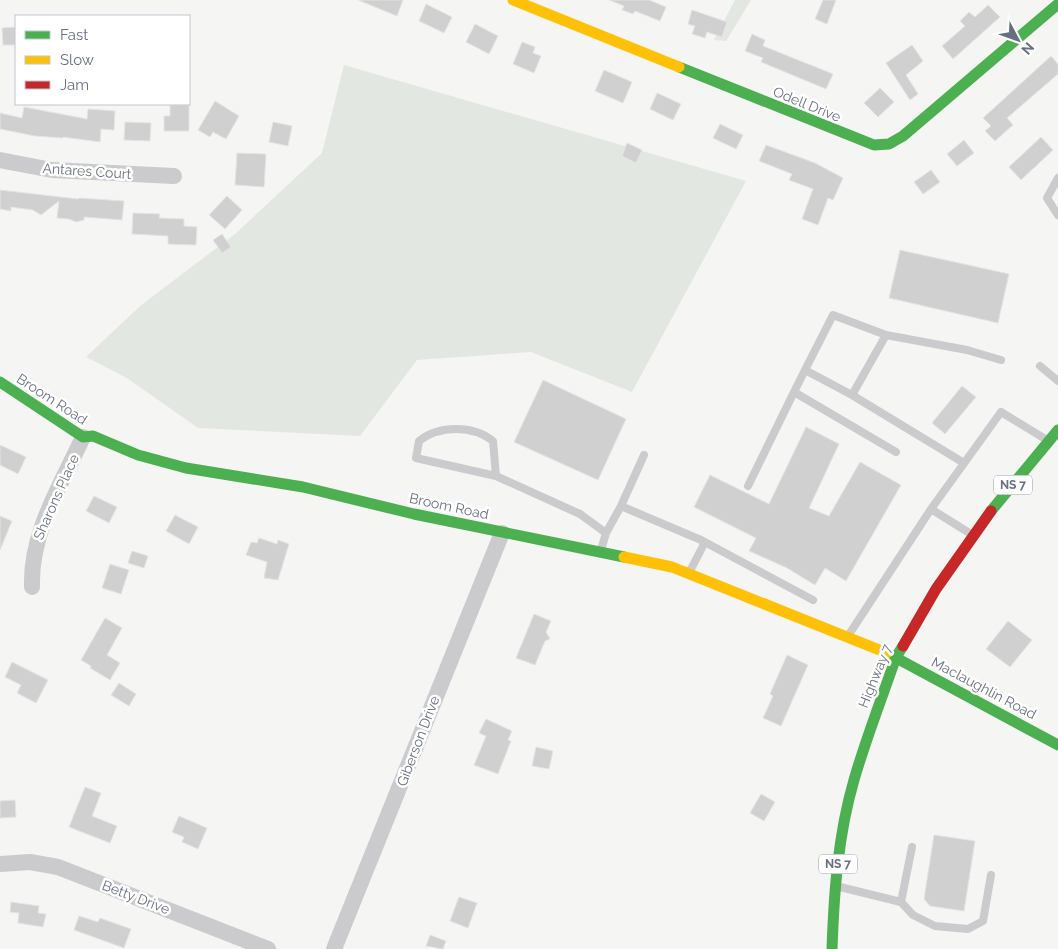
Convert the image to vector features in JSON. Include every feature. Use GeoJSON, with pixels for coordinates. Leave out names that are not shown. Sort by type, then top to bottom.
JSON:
{"type":"FeatureCollection","features":[{"type":"Feature","properties":{"kind":"street","name":"Odell Drive"},"geometry":{"type":"LineString","coordinates":[[512,0],[874,145],[889,144],[903,136],[1058,4]]}},
{"type":"Feature","properties":{"kind":"street","name":"Antares Court"},"geometry":{"type":"LineString","coordinates":[[0,160],[52,170],[174,176]]}},
{"type":"Feature","properties":{"kind":"street","name":"Broom Road"},"geometry":{"type":"LineString","coordinates":[[0,382],[83,437],[94,436],[138,455],[186,468],[303,487],[502,533],[672,567],[896,657]]}},
{"type":"Feature","properties":{"kind":"street","name":"Highway 7"},"geometry":{"type":"LineString","coordinates":[[832,949],[835,886],[854,780],[896,657],[936,589],[973,535],[1058,430]]}},
{"type":"Feature","properties":{"kind":"street","name":"Sharons Place"},"geometry":{"type":"LineString","coordinates":[[32,587],[31,567],[38,535],[83,437]]}},
{"type":"Feature","properties":{"kind":"street","name":"Giberson Drive"},"geometry":{"type":"LineString","coordinates":[[334,949],[502,533]]}},
{"type":"Feature","properties":{"kind":"street","name":"Maclaughlin Road"},"geometry":{"type":"LineString","coordinates":[[896,657],[1058,745]]}},
{"type":"Feature","properties":{"kind":"street","name":"Betty Drive"},"geometry":{"type":"LineString","coordinates":[[0,864],[30,862],[58,867],[268,949]]}},
{"type":"Feature","properties":{"kind":"lane"},"geometry":{"type":"LineString","coordinates":[[1058,178],[1053,184],[1048,198],[1051,207],[1058,215]]}},
{"type":"Feature","properties":{"kind":"lane"},"geometry":{"type":"LineString","coordinates":[[748,486],[833,315],[886,335],[967,350],[1001,360]]}},
{"type":"Feature","properties":{"kind":"lane"},"geometry":{"type":"LineString","coordinates":[[852,395],[886,335]]}},
{"type":"Feature","properties":{"kind":"lane"},"geometry":{"type":"LineString","coordinates":[[1040,366],[1058,381]]}},
{"type":"Feature","properties":{"kind":"lane"},"geometry":{"type":"LineString","coordinates":[[805,370],[852,395],[964,463]]}},
{"type":"Feature","properties":{"kind":"lane"},"geometry":{"type":"LineString","coordinates":[[794,392],[896,452]]}},
{"type":"Feature","properties":{"kind":"lane"},"geometry":{"type":"LineString","coordinates":[[847,638],[931,509],[1001,412],[1049,441]]}},
{"type":"Feature","properties":{"kind":"lane"},"geometry":{"type":"LineString","coordinates":[[496,476],[492,441],[482,432],[459,429],[429,433],[419,441],[416,458],[496,476],[580,514],[606,534]]}},
{"type":"Feature","properties":{"kind":"lane"},"geometry":{"type":"LineString","coordinates":[[600,554],[606,534],[644,455]]}},
{"type":"Feature","properties":{"kind":"lane"},"geometry":{"type":"LineString","coordinates":[[621,506],[705,542],[813,600]]}},
{"type":"Feature","properties":{"kind":"lane"},"geometry":{"type":"LineString","coordinates":[[931,509],[973,535]]}},
{"type":"Feature","properties":{"kind":"lane"},"geometry":{"type":"LineString","coordinates":[[689,573],[705,542]]}},
{"type":"Feature","properties":{"kind":"lane"},"geometry":{"type":"LineString","coordinates":[[901,902],[912,847]]}},
{"type":"Feature","properties":{"kind":"lane"},"geometry":{"type":"LineString","coordinates":[[835,886],[901,902],[913,915],[935,926],[968,929],[983,921],[991,875]]}},
{"type":"Feature","properties":{"kind":"shaded area"},"geometry":{"type":"Polygon","coordinates":[[[735,0],[751,0],[726,41],[714,40],[735,0]]]}},
{"type":"Feature","properties":{"kind":"shaded area"},"geometry":{"type":"Polygon","coordinates":[[[344,65],[746,181],[632,392],[531,352],[417,360],[360,436],[198,428],[127,378],[86,357],[140,306],[235,234],[322,153],[344,65]]]}},
{"type":"Feature","properties":{"kind":"building"},"geometry":{"type":"Polygon","coordinates":[[[358,0],[403,0],[397,16],[358,0]]]}},
{"type":"Feature","properties":{"kind":"building"},"geometry":{"type":"Polygon","coordinates":[[[609,0],[649,0],[666,7],[660,21],[635,11],[633,14],[622,10],[624,6],[609,0]]]}},
{"type":"Feature","properties":{"kind":"building"},"geometry":{"type":"Polygon","coordinates":[[[823,0],[836,0],[827,24],[815,19],[823,0]]]}},
{"type":"Feature","properties":{"kind":"building"},"geometry":{"type":"Polygon","coordinates":[[[426,4],[452,17],[444,33],[419,21],[426,4]]]}},
{"type":"Feature","properties":{"kind":"building"},"geometry":{"type":"Polygon","coordinates":[[[988,5],[1000,17],[953,59],[942,46],[965,26],[960,21],[969,12],[975,17],[988,5]]]}},
{"type":"Feature","properties":{"kind":"building"},"geometry":{"type":"Polygon","coordinates":[[[692,10],[727,22],[722,37],[707,32],[705,38],[692,34],[695,26],[688,24],[692,10]]]}},
{"type":"Feature","properties":{"kind":"building"},"geometry":{"type":"Polygon","coordinates":[[[475,24],[498,36],[489,54],[466,42],[475,24]]]}},
{"type":"Feature","properties":{"kind":"building"},"geometry":{"type":"Polygon","coordinates":[[[15,27],[15,45],[3,45],[2,28],[15,27]]]}},
{"type":"Feature","properties":{"kind":"building"},"geometry":{"type":"Polygon","coordinates":[[[752,34],[765,40],[763,46],[833,74],[826,89],[761,62],[763,58],[745,51],[752,34]]]}},
{"type":"Feature","properties":{"kind":"building"},"geometry":{"type":"Polygon","coordinates":[[[522,42],[535,47],[533,53],[541,56],[534,73],[513,64],[522,42]]]}},
{"type":"Feature","properties":{"kind":"building"},"geometry":{"type":"Polygon","coordinates":[[[912,45],[923,61],[906,75],[918,94],[910,100],[886,63],[912,45]]]}},
{"type":"Feature","properties":{"kind":"building"},"geometry":{"type":"Polygon","coordinates":[[[1051,56],[1058,64],[1058,74],[1007,118],[1013,125],[995,141],[985,131],[991,126],[983,118],[1051,56]]]}},
{"type":"Feature","properties":{"kind":"building"},"geometry":{"type":"Polygon","coordinates":[[[604,70],[632,82],[623,103],[595,91],[604,70]]]}},
{"type":"Feature","properties":{"kind":"building"},"geometry":{"type":"Polygon","coordinates":[[[880,88],[894,102],[878,117],[864,103],[880,88]]]}},
{"type":"Feature","properties":{"kind":"building"},"geometry":{"type":"Polygon","coordinates":[[[657,93],[681,104],[673,120],[650,109],[657,93]]]}},
{"type":"Feature","properties":{"kind":"building"},"geometry":{"type":"Polygon","coordinates":[[[215,101],[239,116],[226,139],[213,132],[210,137],[198,130],[215,101]]]}},
{"type":"Feature","properties":{"kind":"building"},"geometry":{"type":"Polygon","coordinates":[[[170,105],[189,105],[189,131],[164,131],[164,116],[170,116],[170,105]]]}},
{"type":"Feature","properties":{"kind":"building"},"geometry":{"type":"Polygon","coordinates":[[[24,107],[87,119],[88,109],[115,111],[114,130],[101,129],[100,142],[63,137],[35,136],[0,129],[0,113],[22,118],[24,107]]]}},
{"type":"Feature","properties":{"kind":"building"},"geometry":{"type":"Polygon","coordinates":[[[125,122],[151,123],[150,141],[124,140],[125,122]]]}},
{"type":"Feature","properties":{"kind":"building"},"geometry":{"type":"Polygon","coordinates":[[[273,122],[292,126],[288,146],[269,142],[273,122]]]}},
{"type":"Feature","properties":{"kind":"building"},"geometry":{"type":"Polygon","coordinates":[[[720,124],[743,135],[736,149],[713,138],[720,124]]]}},
{"type":"Feature","properties":{"kind":"building"},"geometry":{"type":"Polygon","coordinates":[[[1041,137],[1053,150],[1021,180],[1009,167],[1041,137]]]}},
{"type":"Feature","properties":{"kind":"building"},"geometry":{"type":"Polygon","coordinates":[[[964,140],[974,153],[957,166],[947,154],[964,140]]]}},
{"type":"Feature","properties":{"kind":"building"},"geometry":{"type":"Polygon","coordinates":[[[627,143],[642,150],[636,163],[622,156],[627,143]]]}},
{"type":"Feature","properties":{"kind":"building"},"geometry":{"type":"Polygon","coordinates":[[[766,145],[815,163],[843,178],[833,200],[828,198],[818,225],[802,219],[813,189],[789,180],[792,174],[759,161],[766,145]]]}},
{"type":"Feature","properties":{"kind":"building"},"geometry":{"type":"Polygon","coordinates":[[[237,153],[266,154],[264,187],[235,185],[237,153]]]}},
{"type":"Feature","properties":{"kind":"building"},"geometry":{"type":"Polygon","coordinates":[[[931,170],[940,182],[923,194],[914,182],[931,170]]]}},
{"type":"Feature","properties":{"kind":"building"},"geometry":{"type":"Polygon","coordinates":[[[0,190],[78,199],[124,201],[122,220],[84,217],[84,220],[76,222],[57,218],[59,201],[41,215],[33,210],[11,207],[11,211],[0,209],[0,190]]]}},
{"type":"Feature","properties":{"kind":"building"},"geometry":{"type":"Polygon","coordinates":[[[227,196],[242,210],[225,229],[209,215],[227,196]]]}},
{"type":"Feature","properties":{"kind":"building"},"geometry":{"type":"Polygon","coordinates":[[[133,213],[160,214],[159,218],[184,219],[184,226],[197,227],[196,245],[168,244],[168,236],[132,234],[133,213]]]}},
{"type":"Feature","properties":{"kind":"building"},"geometry":{"type":"Polygon","coordinates":[[[222,234],[231,247],[222,253],[213,240],[222,234]]]}},
{"type":"Feature","properties":{"kind":"building"},"geometry":{"type":"Polygon","coordinates":[[[900,250],[1009,274],[998,323],[889,298],[900,250]]]}},
{"type":"Feature","properties":{"kind":"building"},"geometry":{"type":"Polygon","coordinates":[[[543,380],[626,419],[598,480],[514,442],[543,380]]]}},
{"type":"Feature","properties":{"kind":"building"},"geometry":{"type":"Polygon","coordinates":[[[962,386],[976,397],[945,434],[932,423],[962,386]]]}},
{"type":"Feature","properties":{"kind":"building"},"geometry":{"type":"Polygon","coordinates":[[[806,427],[839,444],[809,508],[829,516],[860,462],[901,485],[846,581],[825,568],[815,585],[787,568],[749,551],[756,538],[694,507],[710,475],[769,504],[806,427]]]}},
{"type":"Feature","properties":{"kind":"building"},"geometry":{"type":"Polygon","coordinates":[[[0,445],[26,457],[18,474],[0,465],[0,445]]]}},
{"type":"Feature","properties":{"kind":"building"},"geometry":{"type":"Polygon","coordinates":[[[94,496],[117,507],[109,523],[86,511],[94,496]]]}},
{"type":"Feature","properties":{"kind":"building"},"geometry":{"type":"Polygon","coordinates":[[[175,515],[198,527],[189,544],[166,531],[175,515]]]}},
{"type":"Feature","properties":{"kind":"building"},"geometry":{"type":"Polygon","coordinates":[[[0,516],[12,521],[0,550],[0,516]]]}},
{"type":"Feature","properties":{"kind":"building"},"geometry":{"type":"Polygon","coordinates":[[[259,538],[277,544],[278,540],[289,544],[278,580],[264,578],[267,562],[246,555],[251,542],[257,543],[259,538]]]}},
{"type":"Feature","properties":{"kind":"building"},"geometry":{"type":"Polygon","coordinates":[[[132,551],[148,556],[144,568],[128,563],[132,551]]]}},
{"type":"Feature","properties":{"kind":"building"},"geometry":{"type":"Polygon","coordinates":[[[110,564],[129,570],[121,594],[102,588],[110,564]]]}},
{"type":"Feature","properties":{"kind":"building"},"geometry":{"type":"Polygon","coordinates":[[[534,614],[551,621],[546,632],[550,639],[545,641],[535,665],[516,658],[534,614]]]}},
{"type":"Feature","properties":{"kind":"building"},"geometry":{"type":"Polygon","coordinates":[[[105,618],[122,628],[107,655],[120,663],[110,680],[81,660],[105,618]]]}},
{"type":"Feature","properties":{"kind":"building"},"geometry":{"type":"Polygon","coordinates":[[[1008,621],[1032,640],[1010,667],[986,649],[1008,621]]]}},
{"type":"Feature","properties":{"kind":"building"},"geometry":{"type":"Polygon","coordinates":[[[787,655],[808,665],[781,726],[763,718],[773,696],[770,694],[787,655]]]}},
{"type":"Feature","properties":{"kind":"building"},"geometry":{"type":"Polygon","coordinates":[[[12,662],[48,680],[36,703],[17,693],[21,685],[5,677],[12,662]]]}},
{"type":"Feature","properties":{"kind":"building"},"geometry":{"type":"Polygon","coordinates":[[[119,683],[136,694],[129,706],[111,695],[119,683]]]}},
{"type":"Feature","properties":{"kind":"building"},"geometry":{"type":"Polygon","coordinates":[[[486,719],[512,731],[508,740],[511,741],[498,774],[474,765],[486,736],[479,733],[486,719]]]}},
{"type":"Feature","properties":{"kind":"building"},"geometry":{"type":"Polygon","coordinates":[[[536,747],[553,751],[549,769],[532,766],[536,747]]]}},
{"type":"Feature","properties":{"kind":"building"},"geometry":{"type":"Polygon","coordinates":[[[85,787],[101,793],[92,816],[117,826],[110,843],[69,827],[85,787]]]}},
{"type":"Feature","properties":{"kind":"building"},"geometry":{"type":"Polygon","coordinates":[[[761,794],[775,802],[764,821],[750,813],[761,794]]]}},
{"type":"Feature","properties":{"kind":"building"},"geometry":{"type":"Polygon","coordinates":[[[15,800],[16,817],[0,818],[0,801],[15,800]]]}},
{"type":"Feature","properties":{"kind":"building"},"geometry":{"type":"Polygon","coordinates":[[[179,816],[207,828],[198,849],[182,842],[184,837],[172,832],[179,816]]]}},
{"type":"Feature","properties":{"kind":"building"},"geometry":{"type":"Polygon","coordinates":[[[934,835],[975,841],[964,911],[930,906],[924,899],[934,835]]]}},
{"type":"Feature","properties":{"kind":"building"},"geometry":{"type":"Polygon","coordinates":[[[459,897],[477,903],[468,928],[450,921],[459,897]]]}},
{"type":"Feature","properties":{"kind":"building"},"geometry":{"type":"Polygon","coordinates":[[[11,902],[39,906],[38,913],[46,914],[43,927],[18,923],[19,913],[10,912],[11,902]]]}},
{"type":"Feature","properties":{"kind":"building"},"geometry":{"type":"Polygon","coordinates":[[[79,916],[98,922],[100,918],[131,929],[124,948],[74,930],[79,916]]]}},
{"type":"Feature","properties":{"kind":"building"},"geometry":{"type":"Polygon","coordinates":[[[430,935],[446,941],[443,949],[426,946],[430,935]]]}},
{"type":"Feature","properties":{"kind":"traffic: fast"},"geometry":{"type":"LineString","coordinates":[[679,67],[874,145],[889,144],[903,136],[1058,4]]}},
{"type":"Feature","properties":{"kind":"traffic: fast"},"geometry":{"type":"LineString","coordinates":[[0,382],[83,437],[93,436],[138,455],[186,468],[303,487],[414,514],[624,557]]}},
{"type":"Feature","properties":{"kind":"traffic: fast"},"geometry":{"type":"LineString","coordinates":[[991,511],[1058,430]]}},
{"type":"Feature","properties":{"kind":"traffic: fast"},"geometry":{"type":"LineString","coordinates":[[832,949],[834,906],[844,822],[859,764],[874,718],[896,657],[903,646]]}},
{"type":"Feature","properties":{"kind":"traffic: fast"},"geometry":{"type":"LineString","coordinates":[[887,653],[1058,745]]}},
{"type":"Feature","properties":{"kind":"traffic: slow"},"geometry":{"type":"LineString","coordinates":[[513,0],[679,67]]}},
{"type":"Feature","properties":{"kind":"traffic: slow"},"geometry":{"type":"LineString","coordinates":[[624,557],[672,567],[887,653]]}},
{"type":"Feature","properties":{"kind":"traffic: jam"},"geometry":{"type":"LineString","coordinates":[[903,646],[936,589],[991,511]]}}]}
